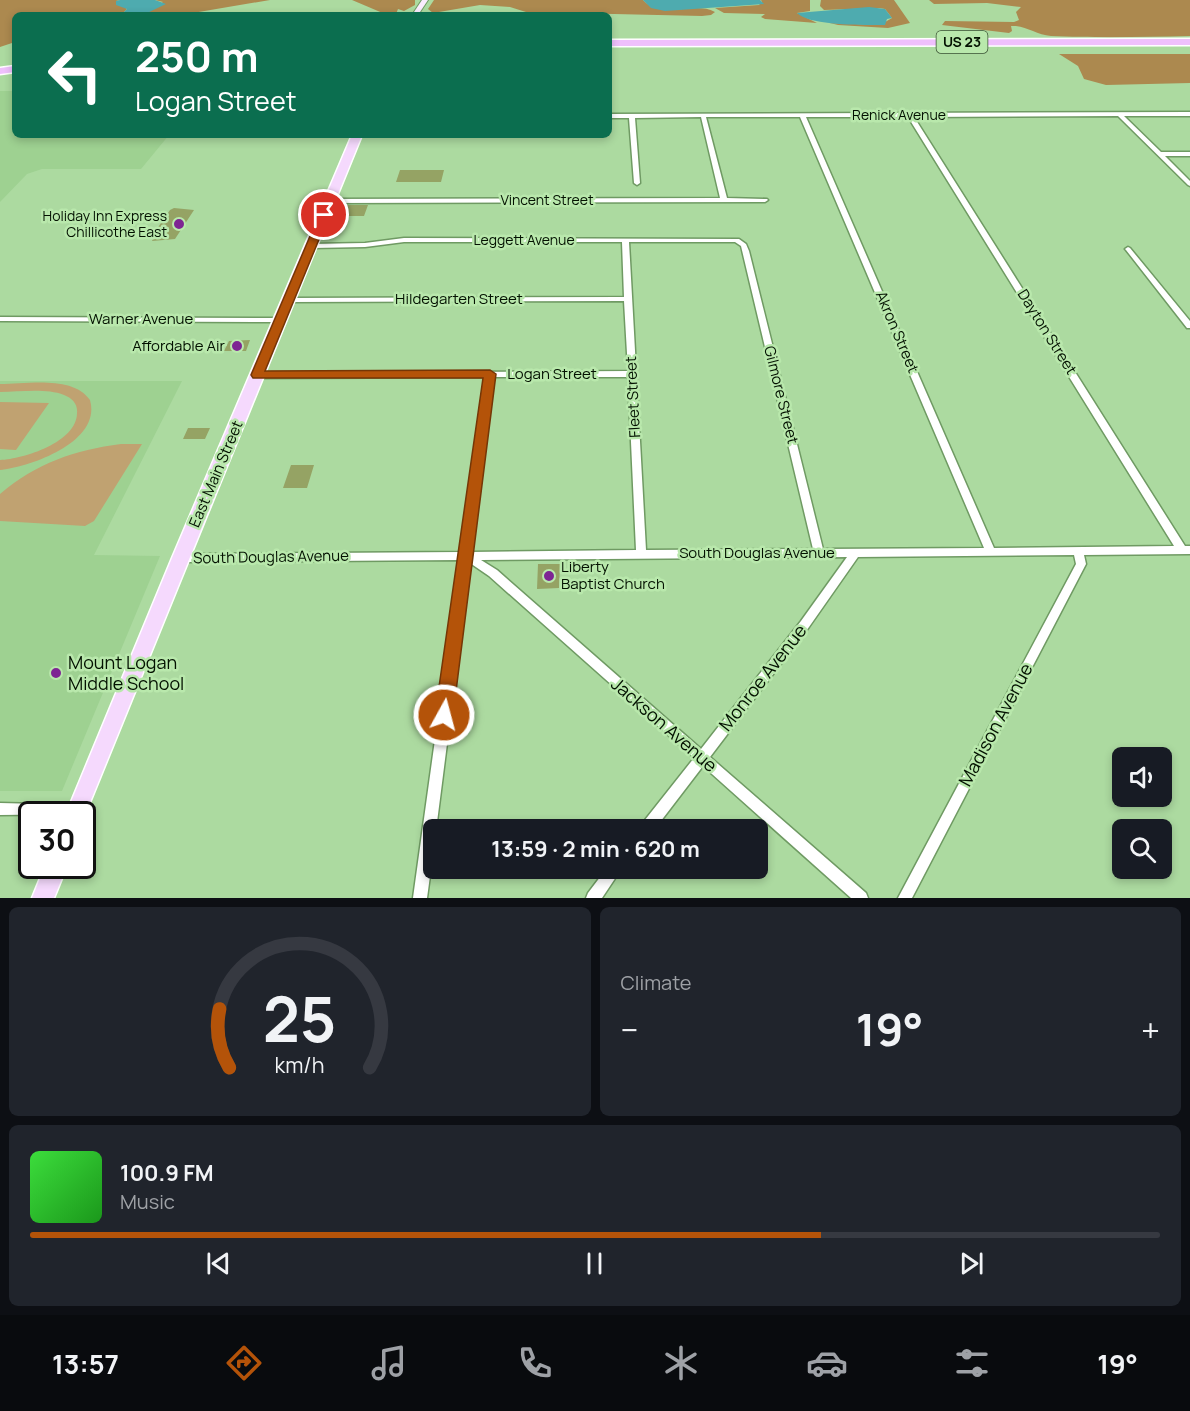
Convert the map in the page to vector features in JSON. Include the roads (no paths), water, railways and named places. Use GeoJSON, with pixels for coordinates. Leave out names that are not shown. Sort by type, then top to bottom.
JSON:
{"type":"FeatureCollection","features":[{"type":"Feature","properties":{"kind":"highway","name":"US 23"},"geometry":{"type":"LineString","coordinates":[[612,42],[1190,42]]}},
{"type":"Feature","properties":{"kind":"highway","name":"US 23"},"geometry":{"type":"LineString","coordinates":[[612,52],[1190,50]]}},
{"type":"Feature","properties":{"kind":"main road","name":"East Main Street"},"geometry":{"type":"LineString","coordinates":[[83,801],[180,558],[290,300],[356,138]]}},
{"type":"Feature","properties":{"kind":"main road"},"geometry":{"type":"LineString","coordinates":[[43,898],[51,879]]}},
{"type":"Feature","properties":{"kind":"street"},"geometry":{"type":"LineString","coordinates":[[1119,114],[1190,184]]}},
{"type":"Feature","properties":{"kind":"street","name":"Renick Avenue"},"geometry":{"type":"LineString","coordinates":[[612,116],[1190,114]]}},
{"type":"Feature","properties":{"kind":"street"},"geometry":{"type":"LineString","coordinates":[[703,115],[724,200]]}},
{"type":"Feature","properties":{"kind":"street","name":"Akron Street"},"geometry":{"type":"LineString","coordinates":[[802,115],[990,551]]}},
{"type":"Feature","properties":{"kind":"street","name":"Dayton Street"},"geometry":{"type":"LineString","coordinates":[[910,115],[1186,550]]}},
{"type":"Feature","properties":{"kind":"street"},"geometry":{"type":"LineString","coordinates":[[632,116],[638,183]]}},
{"type":"Feature","properties":{"kind":"street"},"geometry":{"type":"LineString","coordinates":[[1159,154],[1190,154]]}},
{"type":"Feature","properties":{"kind":"street","name":"Vincent Street"},"geometry":{"type":"LineString","coordinates":[[330,201],[765,200]]}},
{"type":"Feature","properties":{"kind":"street","name":"Leggett Avenue"},"geometry":{"type":"LineString","coordinates":[[312,246],[365,245],[404,240],[737,240]]}},
{"type":"Feature","properties":{"kind":"street","name":"Fleet Street"},"geometry":{"type":"LineString","coordinates":[[625,240],[641,554]]}},
{"type":"Feature","properties":{"kind":"street","name":"Gilmore Street"},"geometry":{"type":"LineString","coordinates":[[737,240],[744,245],[746,251],[819,552]]}},
{"type":"Feature","properties":{"kind":"street"},"geometry":{"type":"LineString","coordinates":[[1128,249],[1190,326]]}},
{"type":"Feature","properties":{"kind":"street","name":"Hildegarten Street"},"geometry":{"type":"LineString","coordinates":[[290,300],[628,299]]}},
{"type":"Feature","properties":{"kind":"street","name":"Warner Avenue"},"geometry":{"type":"LineString","coordinates":[[0,319],[281,320]]}},
{"type":"Feature","properties":{"kind":"street"},"geometry":{"type":"LineString","coordinates":[[420,898],[490,374]]}},
{"type":"Feature","properties":{"kind":"street","name":"Logan Street"},"geometry":{"type":"LineString","coordinates":[[257,375],[631,374]]}},
{"type":"Feature","properties":{"kind":"street","name":"South Douglas Avenue"},"geometry":{"type":"LineString","coordinates":[[180,558],[1186,550]]}},
{"type":"Feature","properties":{"kind":"street","name":"Madison Avenue"},"geometry":{"type":"LineString","coordinates":[[905,898],[1081,564],[1078,552]]}},
{"type":"Feature","properties":{"kind":"street","name":"Monroe Avenue"},"geometry":{"type":"LineString","coordinates":[[655,819],[805,624],[855,553]]}},
{"type":"Feature","properties":{"kind":"street","name":"Jackson Avenue"},"geometry":{"type":"LineString","coordinates":[[466,555],[493,573],[861,898]]}},
{"type":"Feature","properties":{"kind":"street"},"geometry":{"type":"LineString","coordinates":[[0,809],[18,810]]}},
{"type":"Feature","properties":{"kind":"street"},"geometry":{"type":"LineString","coordinates":[[593,898],[608,879]]}},
{"type":"Feature","properties":{"kind":"water"},"geometry":{"type":"Polygon","coordinates":[[[155,0],[166,4],[149,12],[124,12],[127,9],[116,5],[116,1],[155,0]]]}},
{"type":"Feature","properties":{"kind":"water"},"geometry":{"type":"Polygon","coordinates":[[[643,0],[760,0],[764,4],[665,11],[651,8],[643,0]]]}},
{"type":"Feature","properties":{"kind":"water"},"geometry":{"type":"Polygon","coordinates":[[[869,7],[885,9],[892,18],[887,19],[885,25],[851,25],[825,23],[797,13],[869,7]]]}},
{"type":"Feature","properties":{"kind":"place","name":"Holiday Inn Express Chillicothe East"},"geometry":{"type":"Point","coordinates":[179,224]}},
{"type":"Feature","properties":{"kind":"place","name":"Affordable Air"},"geometry":{"type":"Point","coordinates":[237,346]}},
{"type":"Feature","properties":{"kind":"place","name":"Liberty Baptist Church"},"geometry":{"type":"Point","coordinates":[549,576]}},
{"type":"Feature","properties":{"kind":"place","name":"Mount Logan Middle School"},"geometry":{"type":"Point","coordinates":[56,673]}}]}
